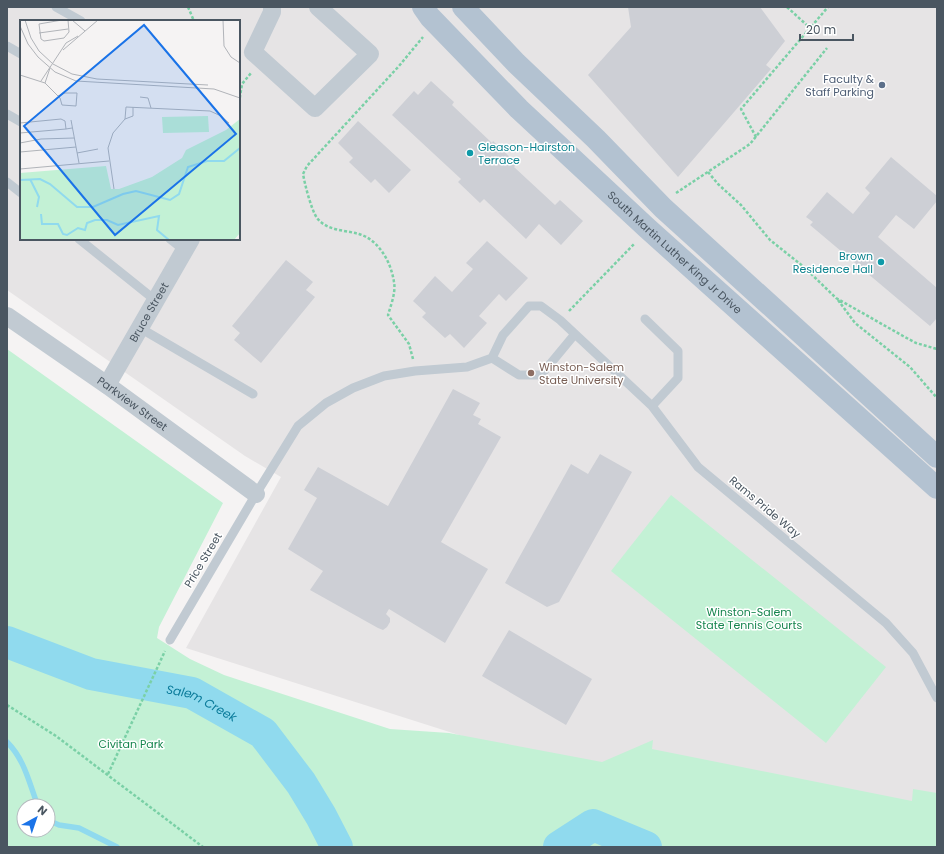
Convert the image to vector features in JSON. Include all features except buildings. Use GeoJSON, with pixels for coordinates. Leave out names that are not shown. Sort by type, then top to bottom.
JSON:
{"type":"FeatureCollection","features":[{"type":"Feature","properties":{"kind":"main road","name":"South Martin Luther King Jr Drive"},"geometry":{"type":"LineString","coordinates":[[423,7],[437,25],[519,109],[646,228],[937,488]]}},
{"type":"Feature","properties":{"kind":"main road"},"geometry":{"type":"LineString","coordinates":[[463,7],[516,63],[596,139],[664,208],[937,457]]}},
{"type":"Feature","properties":{"kind":"street"},"geometry":{"type":"LineString","coordinates":[[272,7],[272,12],[254,52],[315,108],[370,54],[318,7]]}},
{"type":"Feature","properties":{"kind":"street","name":"Bruce Street"},"geometry":{"type":"LineString","coordinates":[[107,385],[187,245]]}},
{"type":"Feature","properties":{"kind":"street","name":"Parkview Street"},"geometry":{"type":"LineString","coordinates":[[7,316],[107,385],[256,494]]}},
{"type":"Feature","properties":{"kind":"lane"},"geometry":{"type":"LineString","coordinates":[[56,7],[79,20]]}},
{"type":"Feature","properties":{"kind":"lane"},"geometry":{"type":"LineString","coordinates":[[7,46],[20,53]]}},
{"type":"Feature","properties":{"kind":"lane"},"geometry":{"type":"LineString","coordinates":[[7,114],[20,121]]}},
{"type":"Feature","properties":{"kind":"lane"},"geometry":{"type":"LineString","coordinates":[[7,182],[20,192]]}},
{"type":"Feature","properties":{"kind":"lane"},"geometry":{"type":"LineString","coordinates":[[80,240],[156,300]]}},
{"type":"Feature","properties":{"kind":"lane"},"geometry":{"type":"LineString","coordinates":[[173,240],[187,245]]}},
{"type":"Feature","properties":{"kind":"lane","name":"Rams Pride Way"},"geometry":{"type":"LineString","coordinates":[[492,358],[503,335],[530,306],[541,306],[560,320],[652,406],[698,467],[886,623],[914,653],[937,698]]}},
{"type":"Feature","properties":{"kind":"lane"},"geometry":{"type":"LineString","coordinates":[[645,319],[678,351],[678,378],[652,406]]}},
{"type":"Feature","properties":{"kind":"lane"},"geometry":{"type":"LineString","coordinates":[[140,328],[253,394]]}},
{"type":"Feature","properties":{"kind":"lane"},"geometry":{"type":"LineString","coordinates":[[492,358],[519,375],[541,375],[574,334]]}},
{"type":"Feature","properties":{"kind":"lane","name":"Price Street"},"geometry":{"type":"LineString","coordinates":[[170,640],[298,426],[326,403],[353,388],[384,376],[415,371],[467,367],[492,358]]}},
{"type":"Feature","properties":{"kind":"path"},"geometry":{"type":"LineString","coordinates":[[188,7],[194,20]]}},
{"type":"Feature","properties":{"kind":"path"},"geometry":{"type":"LineString","coordinates":[[787,7],[810,28]]}},
{"type":"Feature","properties":{"kind":"path"},"geometry":{"type":"LineString","coordinates":[[756,137],[742,109],[828,7]]}},
{"type":"Feature","properties":{"kind":"path"},"geometry":{"type":"LineString","coordinates":[[415,371],[409,344],[388,315],[394,282],[387,259],[376,243],[361,235],[329,228],[317,218],[306,191],[302,174],[307,166],[399,66],[426,34],[437,25]]}},
{"type":"Feature","properties":{"kind":"path"},"geometry":{"type":"LineString","coordinates":[[664,208],[675,194],[750,144],[827,48]]}},
{"type":"Feature","properties":{"kind":"path"},"geometry":{"type":"LineString","coordinates":[[240,97],[242,84],[263,59]]}},
{"type":"Feature","properties":{"kind":"path"},"geometry":{"type":"LineString","coordinates":[[708,172],[718,184],[741,205],[770,240],[804,267],[836,298],[855,323],[910,367],[937,398]]}},
{"type":"Feature","properties":{"kind":"path"},"geometry":{"type":"LineString","coordinates":[[560,320],[638,240],[646,228]]}},
{"type":"Feature","properties":{"kind":"path"},"geometry":{"type":"LineString","coordinates":[[836,298],[916,343],[937,349]]}},
{"type":"Feature","properties":{"kind":"path"},"geometry":{"type":"LineString","coordinates":[[108,774],[170,640]]}},
{"type":"Feature","properties":{"kind":"path"},"geometry":{"type":"LineString","coordinates":[[7,705],[56,736],[204,847]]}},
{"type":"Feature","properties":{"kind":"shaded area","name":"Winston-Salem State University"},"geometry":{"type":"Polygon","coordinates":[[[7,7],[937,7],[937,829],[525,756],[186,648],[281,477],[245,456],[7,290],[7,7]]]}},
{"type":"Feature","properties":{"kind":"green space","name":"Civitan Park"},"geometry":{"type":"Polygon","coordinates":[[[7,349],[223,503],[159,627],[157,638],[190,659],[224,675],[390,729],[449,733],[602,762],[653,740],[652,749],[912,801],[913,789],[937,793],[937,847],[7,847],[7,349]]]}},
{"type":"Feature","properties":{"kind":"green space","name":"Winston-Salem State Tennis Courts"},"geometry":{"type":"Polygon","coordinates":[[[671,495],[886,667],[826,743],[611,571],[671,495]]]}},
{"type":"Feature","properties":{"kind":"waterway","name":"Salem Creek"},"geometry":{"type":"LineString","coordinates":[[7,642],[91,674],[192,693],[263,733],[301,783],[321,816],[337,847]]}},
{"type":"Feature","properties":{"kind":"waterway"},"geometry":{"type":"LineString","coordinates":[[7,742],[18,756],[35,798]]}},
{"type":"Feature","properties":{"kind":"waterway"},"geometry":{"type":"LineString","coordinates":[[56,824],[79,828],[117,847]]}},
{"type":"Feature","properties":{"kind":"waterway","name":"Salem Creek"},"geometry":{"type":"LineString","coordinates":[[559,847],[593,825],[646,847]]}},
{"type":"Feature","properties":{"kind":"place","name":"Faculty & Staff Parking"},"geometry":{"type":"Point","coordinates":[882,85]}},
{"type":"Feature","properties":{"kind":"place","name":"Gleason-Hairston Terrace"},"geometry":{"type":"Point","coordinates":[470,153]}},
{"type":"Feature","properties":{"kind":"place","name":"Brown Residence Hall"},"geometry":{"type":"Point","coordinates":[881,262]}},
{"type":"Feature","properties":{"kind":"place","name":"Winston-Salem State University"},"geometry":{"type":"Point","coordinates":[531,373]}}]}
